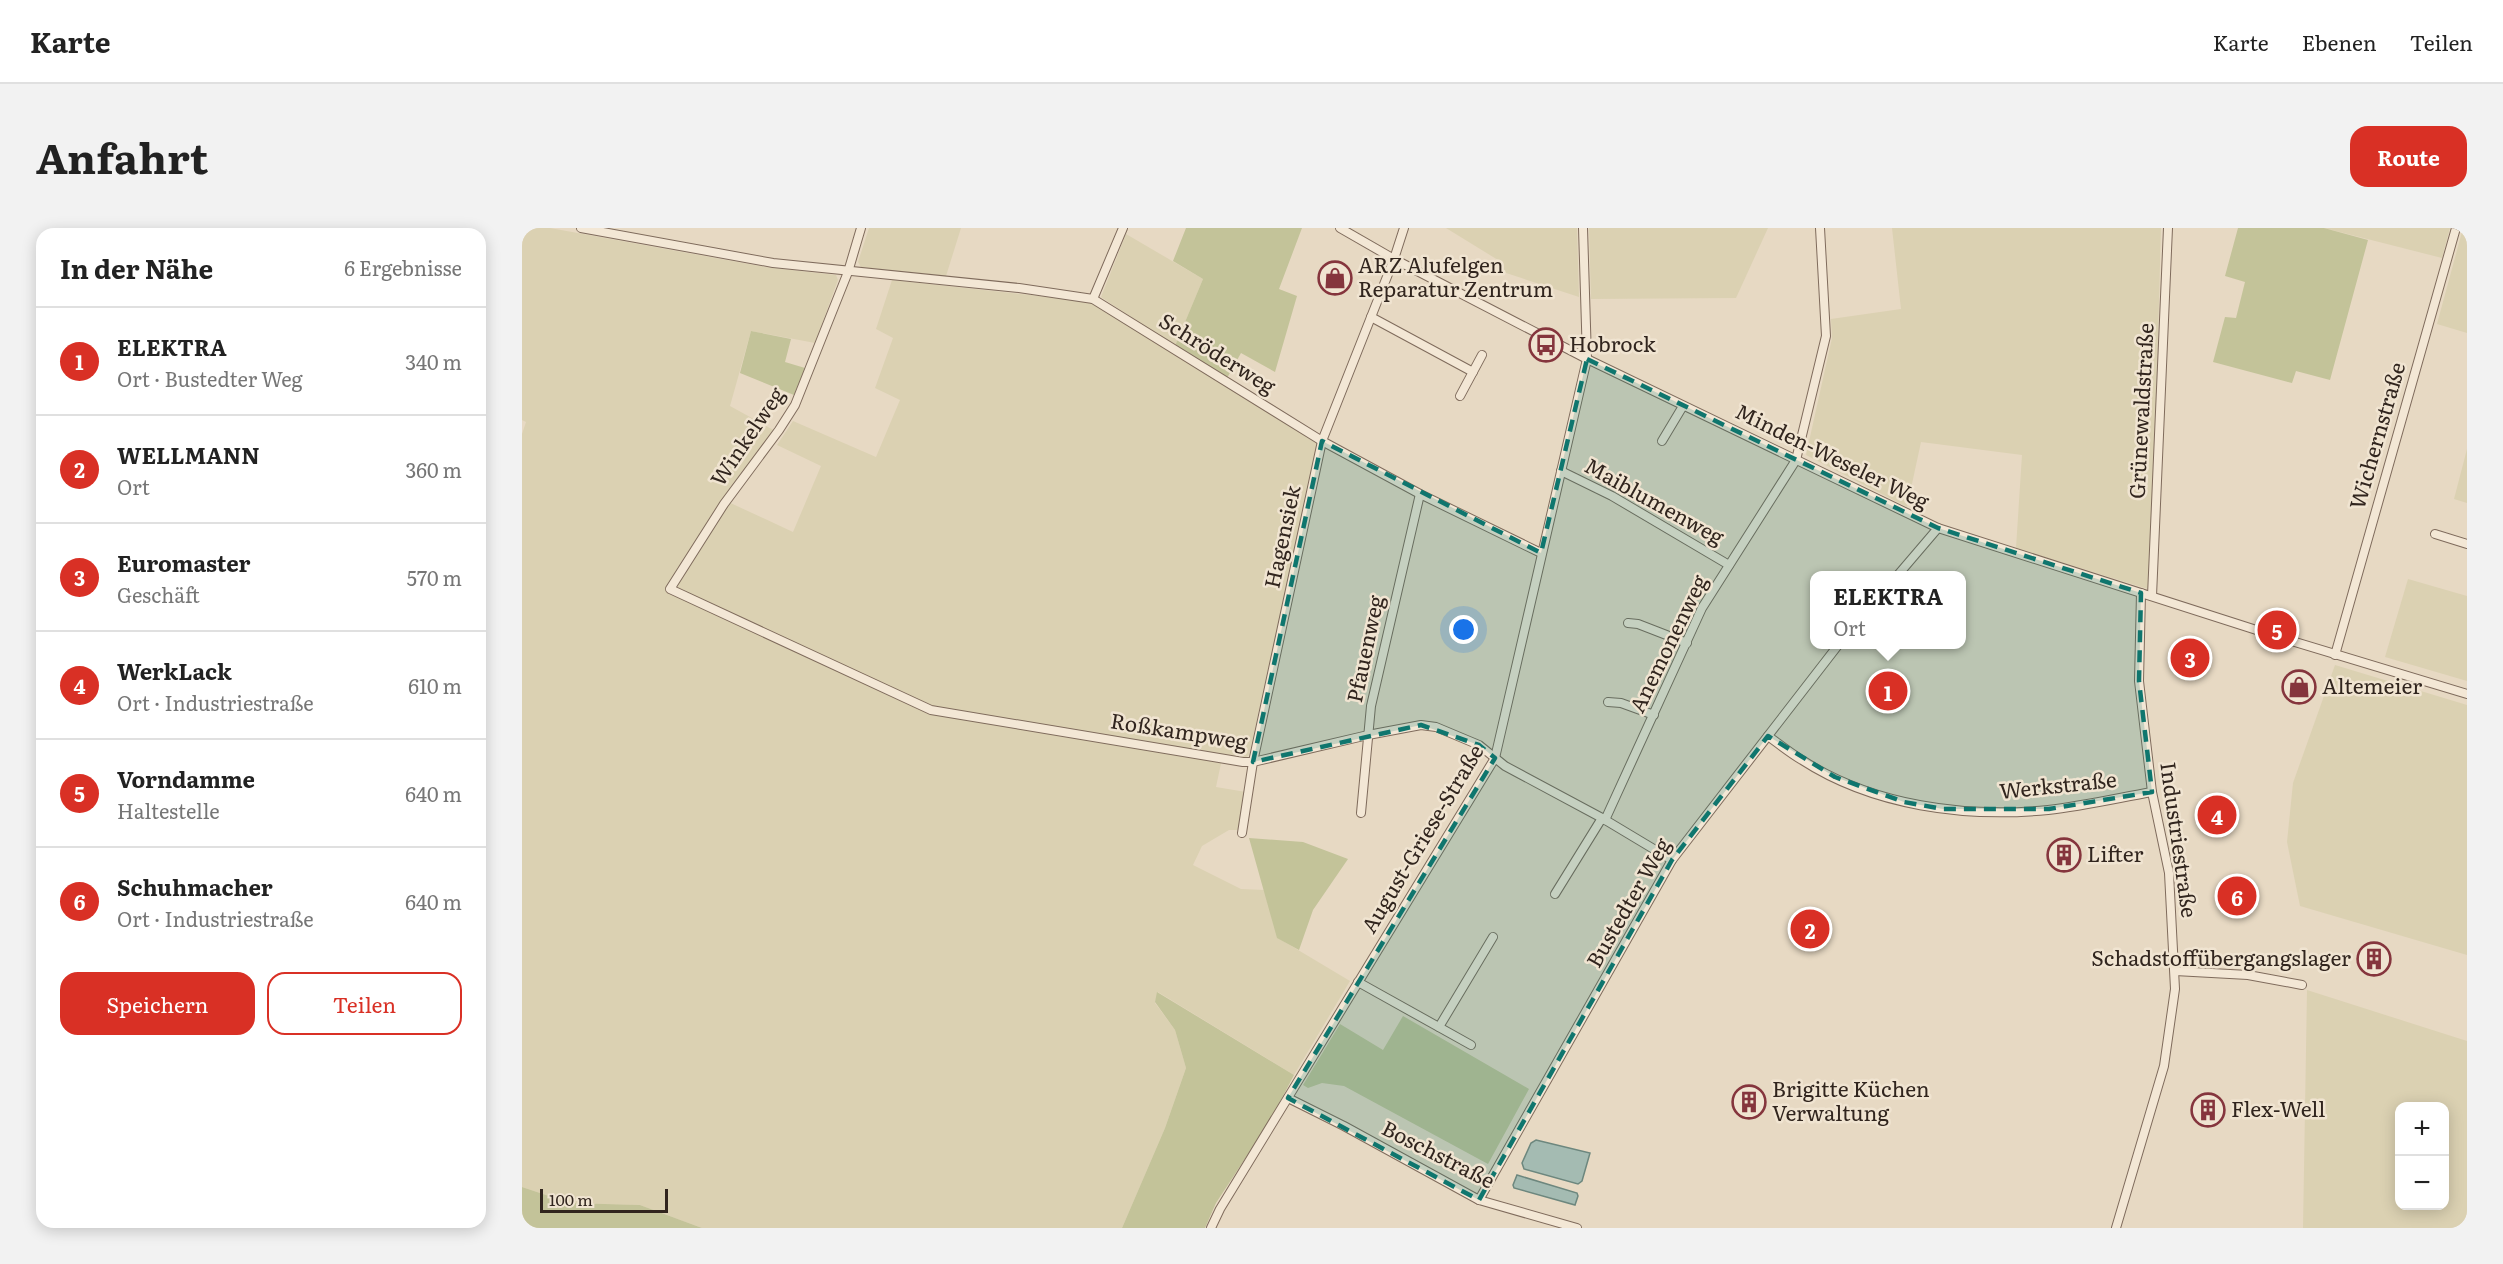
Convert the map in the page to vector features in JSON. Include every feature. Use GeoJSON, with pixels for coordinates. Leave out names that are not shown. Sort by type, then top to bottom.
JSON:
{"type":"FeatureCollection","features":[{"type":"Feature","properties":{"kind":"street","name":"Schröderweg"},"geometry":{"type":"LineString","coordinates":[[581,228],[773,263],[1019,288],[1094,299],[1322,441],[1420,494],[1541,553]]}},
{"type":"Feature","properties":{"kind":"street","name":"Winkelweg"},"geometry":{"type":"LineString","coordinates":[[670,589],[724,504],[795,405],[848,272],[861,228]]}},
{"type":"Feature","properties":{"kind":"street"},"geometry":{"type":"LineString","coordinates":[[1094,299],[1123,228]]}},
{"type":"Feature","properties":{"kind":"street","name":"Minden-Weseler Weg"},"geometry":{"type":"LineString","coordinates":[[1340,228],[1394,259],[1587,359],[1938,528],[2335,655],[2467,694]]}},
{"type":"Feature","properties":{"kind":"street","name":"Hagensiek"},"geometry":{"type":"LineString","coordinates":[[1242,833],[1252,762],[1322,441],[1394,259],[1404,228]]}},
{"type":"Feature","properties":{"kind":"street","name":"August-Griese-Straße"},"geometry":{"type":"LineString","coordinates":[[1211,1228],[1220,1209],[1495,758],[1587,359],[1583,228]]}},
{"type":"Feature","properties":{"kind":"street","name":"Anemonenweg"},"geometry":{"type":"LineString","coordinates":[[1555,894],[1603,819],[1654,715],[1702,608],[1796,460],[1826,336],[1820,228]]}},
{"type":"Feature","properties":{"kind":"street","name":"Grünewaldstraße"},"geometry":{"type":"LineString","coordinates":[[2152,596],[2168,228]]}},
{"type":"Feature","properties":{"kind":"street","name":"Wichernstraße"},"geometry":{"type":"LineString","coordinates":[[2335,655],[2456,228]]}},
{"type":"Feature","properties":{"kind":"street"},"geometry":{"type":"LineString","coordinates":[[1371,317],[1473,372]]}},
{"type":"Feature","properties":{"kind":"street"},"geometry":{"type":"LineString","coordinates":[[1460,396],[1482,355]]}},
{"type":"Feature","properties":{"kind":"street"},"geometry":{"type":"LineString","coordinates":[[1662,441],[1683,406]]}},
{"type":"Feature","properties":{"kind":"street","name":"Maiblumenweg"},"geometry":{"type":"LineString","coordinates":[[1561,471],[1612,496],[1729,565]]}},
{"type":"Feature","properties":{"kind":"street","name":"Pfauenweg"},"geometry":{"type":"LineString","coordinates":[[1361,813],[1371,706],[1420,494]]}},
{"type":"Feature","properties":{"kind":"street"},"geometry":{"type":"LineString","coordinates":[[1901,571],[1938,528]]}},
{"type":"Feature","properties":{"kind":"street"},"geometry":{"type":"LineString","coordinates":[[2435,534],[2467,544]]}},
{"type":"Feature","properties":{"kind":"street","name":"Roßkampweg"},"geometry":{"type":"LineString","coordinates":[[670,589],[931,710],[1252,762],[1368,735],[1421,725],[1436,727],[1479,745],[1505,766],[1603,819],[1672,860]]}},
{"type":"Feature","properties":{"kind":"street","name":"Industriestraße"},"geometry":{"type":"LineString","coordinates":[[2116,1228],[2164,1066],[2174,1008],[2175,971],[2169,873],[2152,792],[2139,681],[2141,593]]}},
{"type":"Feature","properties":{"kind":"street"},"geometry":{"type":"LineString","coordinates":[[1628,622],[1687,643]]}},
{"type":"Feature","properties":{"kind":"street","name":"Bustedter Weg"},"geometry":{"type":"LineString","coordinates":[[1479,1200],[1672,860],[1836,649]]}},
{"type":"Feature","properties":{"kind":"street"},"geometry":{"type":"LineString","coordinates":[[1608,702],[1621,703],[1654,715]]}},
{"type":"Feature","properties":{"kind":"street","name":"Werkstraße"},"geometry":{"type":"LineString","coordinates":[[1768,736],[1803,761],[1835,777],[1904,802],[1942,809],[1983,812],[2049,809],[2152,792]]}},
{"type":"Feature","properties":{"kind":"street"},"geometry":{"type":"LineString","coordinates":[[1439,1027],[1493,937]]}},
{"type":"Feature","properties":{"kind":"street"},"geometry":{"type":"LineString","coordinates":[[2175,971],[2248,975],[2302,985]]}},
{"type":"Feature","properties":{"kind":"street"},"geometry":{"type":"LineString","coordinates":[[1358,982],[1471,1045]]}},
{"type":"Feature","properties":{"kind":"street","name":"Boschstraße"},"geometry":{"type":"LineString","coordinates":[[1288,1098],[1479,1200],[1577,1228]]}},
{"type":"Feature","properties":{"kind":"highlighted area"},"geometry":{"type":"Polygon","coordinates":[[[1587,359],[1938,528],[2141,593],[2139,681],[2152,792],[2049,809],[1943,809],[1904,802],[1835,777],[1768,736],[1672,860],[1479,1200],[1288,1098],[1495,758],[1479,745],[1421,725],[1253,762],[1322,441],[1541,553],[1587,359]]]}},
{"type":"Feature","properties":{"kind":"shaded area"},"geometry":{"type":"Polygon","coordinates":[[[522,228],[550,228],[765,267],[836,275],[838,280],[815,343],[751,331],[730,406],[777,432],[724,500],[793,532],[821,466],[777,445],[793,421],[876,457],[900,400],[875,388],[893,338],[876,329],[892,280],[1094,302],[1319,444],[1249,755],[1246,757],[1223,754],[1216,787],[1246,792],[1240,827],[1237,830],[1229,830],[1202,846],[1193,865],[1241,889],[1265,890],[1278,938],[1350,981],[1294,1075],[1158,992],[1155,1003],[1175,1030],[1186,1068],[1165,1128],[1122,1228],[702,1228],[640,1205],[570,1203],[522,1187],[522,434],[526,422],[522,420],[522,228]]]}},
{"type":"Feature","properties":{"kind":"shaded area"},"geometry":{"type":"Polygon","coordinates":[[[869,228],[961,228],[946,276],[861,267],[858,262],[869,228]]]}},
{"type":"Feature","properties":{"kind":"shaded area"},"geometry":{"type":"Polygon","coordinates":[[[1446,228],[1577,228],[1579,297],[1494,269],[1498,260],[1446,228]]]}},
{"type":"Feature","properties":{"kind":"shaded area"},"geometry":{"type":"Polygon","coordinates":[[[1589,228],[1768,228],[1736,298],[1591,299],[1589,228]]]}},
{"type":"Feature","properties":{"kind":"shaded area"},"geometry":{"type":"Polygon","coordinates":[[[1892,228],[2161,228],[2151,590],[2016,548],[2022,455],[1921,442],[1907,507],[1806,455],[1832,338],[1831,319],[1901,309],[1892,228]]]}},
{"type":"Feature","properties":{"kind":"shaded area"},"geometry":{"type":"Polygon","coordinates":[[[2324,228],[2450,228],[2442,258],[2324,228]]]}},
{"type":"Feature","properties":{"kind":"shaded area"},"geometry":{"type":"Polygon","coordinates":[[[2463,228],[2467,228],[2467,333],[2437,324],[2463,228]]]}},
{"type":"Feature","properties":{"kind":"shaded area"},"geometry":{"type":"Polygon","coordinates":[[[1126,234],[1203,279],[1175,346],[1101,297],[1126,234]]]}},
{"type":"Feature","properties":{"kind":"shaded area"},"geometry":{"type":"Polygon","coordinates":[[[2467,449],[2467,503],[2454,499],[2467,449]]]}},
{"type":"Feature","properties":{"kind":"shaded area"},"geometry":{"type":"Polygon","coordinates":[[[2408,579],[2467,596],[2467,681],[2385,657],[2408,579]]]}},
{"type":"Feature","properties":{"kind":"shaded area"},"geometry":{"type":"Polygon","coordinates":[[[2335,665],[2467,705],[2467,955],[2300,906],[2287,842],[2293,783],[2335,665]]]}},
{"type":"Feature","properties":{"kind":"shaded area"},"geometry":{"type":"Polygon","coordinates":[[[2307,990],[2467,1041],[2467,1228],[2303,1228],[2307,990]]]}},
{"type":"Feature","properties":{"kind":"shaded area"},"geometry":{"type":"Polygon","coordinates":[[[1536,1140],[1590,1153],[1582,1181],[1578,1184],[1524,1169],[1522,1163],[1531,1143],[1536,1140]]]}},
{"type":"Feature","properties":{"kind":"shaded area"},"geometry":{"type":"Polygon","coordinates":[[[1517,1175],[1577,1193],[1575,1205],[1514,1188],[1517,1175]]]}},
{"type":"Feature","properties":{"kind":"green space"},"geometry":{"type":"Polygon","coordinates":[[[1186,228],[1302,228],[1279,289],[1297,296],[1275,372],[1241,353],[1226,380],[1175,346],[1203,279],[1173,261],[1186,228]]]}},
{"type":"Feature","properties":{"kind":"green space"},"geometry":{"type":"Polygon","coordinates":[[[2238,228],[2324,228],[2368,240],[2330,380],[2296,371],[2292,383],[2213,362],[2225,317],[2236,318],[2245,282],[2225,276],[2238,228]]]}},
{"type":"Feature","properties":{"kind":"green space"},"geometry":{"type":"Polygon","coordinates":[[[751,331],[791,339],[785,362],[805,368],[794,395],[740,373],[751,331]]]}},
{"type":"Feature","properties":{"kind":"green space"},"geometry":{"type":"Polygon","coordinates":[[[1249,838],[1303,842],[1348,859],[1313,910],[1299,950],[1277,938],[1249,838]]]}},
{"type":"Feature","properties":{"kind":"green space"},"geometry":{"type":"Polygon","coordinates":[[[1157,992],[1294,1075],[1271,1119],[1216,1203],[1205,1228],[1122,1228],[1165,1128],[1186,1068],[1175,1030],[1155,1002],[1157,992]]]}},
{"type":"Feature","properties":{"kind":"green space"},"geometry":{"type":"Polygon","coordinates":[[[1403,1016],[1529,1089],[1488,1164],[1344,1086],[1322,1083],[1308,1088],[1303,1085],[1340,1024],[1383,1050],[1403,1016]]]}},
{"type":"Feature","properties":{"kind":"green space"},"geometry":{"type":"Polygon","coordinates":[[[522,1187],[570,1203],[640,1205],[702,1228],[522,1228],[522,1187]]]}},
{"type":"Feature","properties":{"kind":"place","name":"ARZ Alufelgen Reparatur Zentrum"},"geometry":{"type":"Point","coordinates":[1335,278]}},
{"type":"Feature","properties":{"kind":"place","name":"Hobrock"},"geometry":{"type":"Point","coordinates":[1546,345]}},
{"type":"Feature","properties":{"kind":"place","name":"Vorndamme"},"geometry":{"type":"Point","coordinates":[2277,630]}},
{"type":"Feature","properties":{"kind":"place","name":"Euromaster"},"geometry":{"type":"Point","coordinates":[2190,658]}},
{"type":"Feature","properties":{"kind":"place","name":"Altemeier"},"geometry":{"type":"Point","coordinates":[2299,687]}},
{"type":"Feature","properties":{"kind":"place","name":"ELEKTRA"},"geometry":{"type":"Point","coordinates":[1888,691]}},
{"type":"Feature","properties":{"kind":"place","name":"WerkLack"},"geometry":{"type":"Point","coordinates":[2217,815]}},
{"type":"Feature","properties":{"kind":"place","name":"Lifter"},"geometry":{"type":"Point","coordinates":[2064,855]}},
{"type":"Feature","properties":{"kind":"place","name":"Schuhmacher"},"geometry":{"type":"Point","coordinates":[2237,896]}},
{"type":"Feature","properties":{"kind":"place","name":"WELLMANN"},"geometry":{"type":"Point","coordinates":[1810,929]}},
{"type":"Feature","properties":{"kind":"place","name":"Schadstoffübergangslager"},"geometry":{"type":"Point","coordinates":[2374,959]}},
{"type":"Feature","properties":{"kind":"place","name":"Brigitte Küchen Verwaltung"},"geometry":{"type":"Point","coordinates":[1749,1102]}},
{"type":"Feature","properties":{"kind":"place","name":"Flex-Well"},"geometry":{"type":"Point","coordinates":[2208,1110]}}]}
